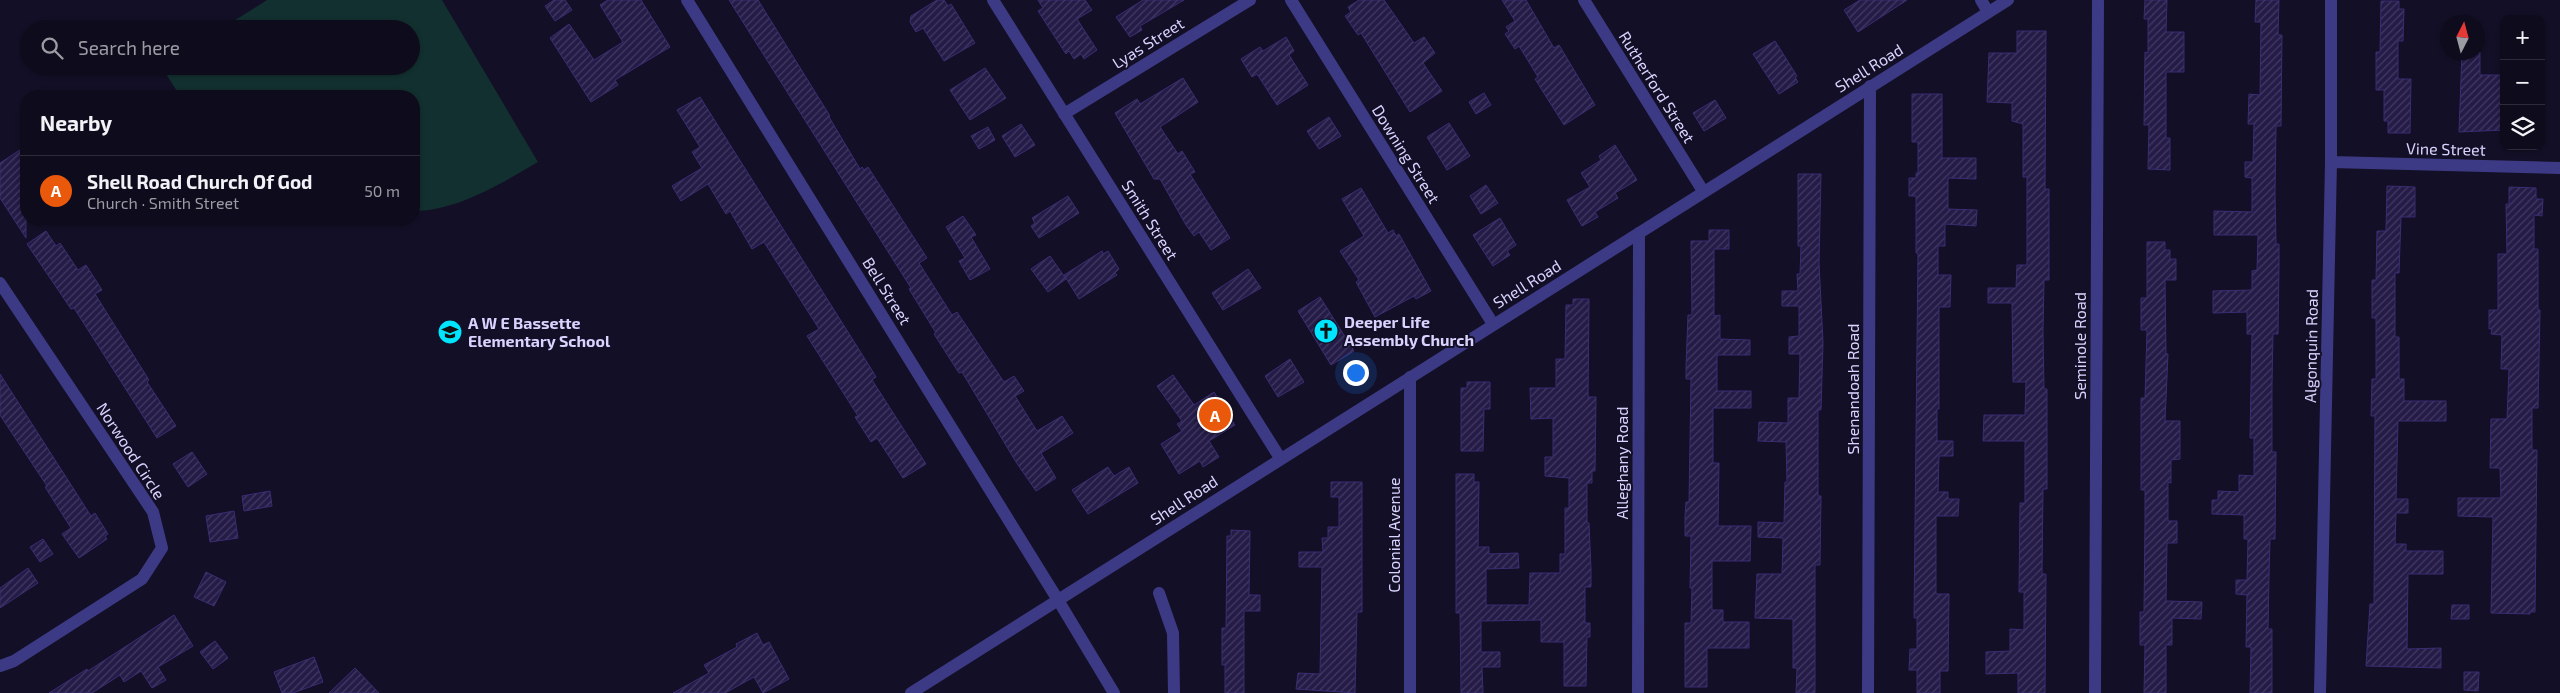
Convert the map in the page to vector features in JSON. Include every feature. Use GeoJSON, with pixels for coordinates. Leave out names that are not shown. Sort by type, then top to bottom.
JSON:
{"type":"FeatureCollection","features":[{"type":"Feature","properties":{"kind":"street","name":"Bell Street"},"geometry":{"type":"LineString","coordinates":[[687,0],[1114,693]]}},
{"type":"Feature","properties":{"kind":"street","name":"Smith Street"},"geometry":{"type":"LineString","coordinates":[[993,0],[1280,458]]}},
{"type":"Feature","properties":{"kind":"street","name":"Lyas Street"},"geometry":{"type":"LineString","coordinates":[[1064,114],[1250,0]]}},
{"type":"Feature","properties":{"kind":"street","name":"Downing Street"},"geometry":{"type":"LineString","coordinates":[[1291,0],[1493,324]]}},
{"type":"Feature","properties":{"kind":"street","name":"Rutherford Street"},"geometry":{"type":"LineString","coordinates":[[1584,0],[1703,192]]}},
{"type":"Feature","properties":{"kind":"street"},"geometry":{"type":"LineString","coordinates":[[1981,0],[1988,12]]}},
{"type":"Feature","properties":{"kind":"street","name":"Shell Road"},"geometry":{"type":"LineString","coordinates":[[912,693],[1280,458],[2008,0]]}},
{"type":"Feature","properties":{"kind":"street","name":"Seminole Road"},"geometry":{"type":"LineString","coordinates":[[2095,693],[2098,0]]}},
{"type":"Feature","properties":{"kind":"street","name":"Algonquin Road"},"geometry":{"type":"LineString","coordinates":[[2320,693],[2331,162],[2331,0]]}},
{"type":"Feature","properties":{"kind":"street","name":"Shenandoah Road"},"geometry":{"type":"LineString","coordinates":[[1868,693],[1870,86]]}},
{"type":"Feature","properties":{"kind":"street","name":"Vine Street"},"geometry":{"type":"LineString","coordinates":[[2331,162],[2560,168]]}},
{"type":"Feature","properties":{"kind":"street","name":"Alleghany Road"},"geometry":{"type":"LineString","coordinates":[[1638,693],[1639,232]]}},
{"type":"Feature","properties":{"kind":"street","name":"Norwood Circle"},"geometry":{"type":"LineString","coordinates":[[0,283],[152,512],[162,548],[142,579],[14,661],[0,666]]}},
{"type":"Feature","properties":{"kind":"street","name":"Colonial Avenue"},"geometry":{"type":"LineString","coordinates":[[1410,377],[1410,693]]}},
{"type":"Feature","properties":{"kind":"street"},"geometry":{"type":"LineString","coordinates":[[1159,593],[1173,633],[1174,693]]}},
{"type":"Feature","properties":{"kind":"green space"},"geometry":{"type":"Polygon","coordinates":[[[267,0],[442,0],[538,162],[494,187],[463,201],[430,210],[420,211],[420,90],[176,90],[167,75],[420,75],[420,20],[235,20],[267,0]]]}},
{"type":"Feature","properties":{"kind":"building"},"geometry":{"type":"Polygon","coordinates":[[[554,0],[565,0],[572,10],[555,21],[545,6],[554,0]]]}},
{"type":"Feature","properties":{"kind":"building"},"geometry":{"type":"Polygon","coordinates":[[[608,0],[641,0],[670,47],[615,80],[618,85],[591,102],[550,38],[569,24],[594,60],[623,42],[600,5],[608,0]]]}},
{"type":"Feature","properties":{"kind":"building"},"geometry":{"type":"Polygon","coordinates":[[[729,0],[758,0],[830,116],[860,169],[862,167],[864,170],[868,167],[927,258],[919,263],[952,315],[957,312],[1004,382],[1014,376],[1024,391],[1015,396],[1037,431],[1062,416],[1073,433],[1041,453],[1056,478],[1036,491],[1016,462],[962,372],[959,373],[934,334],[936,333],[909,289],[911,288],[729,0]]]}},
{"type":"Feature","properties":{"kind":"building"},"geometry":{"type":"Polygon","coordinates":[[[937,0],[944,0],[948,6],[951,4],[975,43],[944,61],[923,28],[916,32],[910,22],[911,16],[937,0]]]}},
{"type":"Feature","properties":{"kind":"building"},"geometry":{"type":"Polygon","coordinates":[[[1038,0],[1085,0],[1092,10],[1077,19],[1097,50],[1084,59],[1081,54],[1074,59],[1069,51],[1066,54],[1038,11],[1043,8],[1038,0]]]}},
{"type":"Feature","properties":{"kind":"building"},"geometry":{"type":"Polygon","coordinates":[[[1143,0],[1184,0],[1140,26],[1142,30],[1130,37],[1116,17],[1143,0]]]}},
{"type":"Feature","properties":{"kind":"building"},"geometry":{"type":"Polygon","coordinates":[[[1359,0],[1384,0],[1414,43],[1424,37],[1435,53],[1423,63],[1442,91],[1410,112],[1361,33],[1358,35],[1345,16],[1351,12],[1348,7],[1359,0]]]}},
{"type":"Feature","properties":{"kind":"building"},"geometry":{"type":"Polygon","coordinates":[[[1502,0],[1526,0],[1554,48],[1559,45],[1595,105],[1564,125],[1535,79],[1538,77],[1519,46],[1515,49],[1505,34],[1509,31],[1506,27],[1515,21],[1502,0]]]}},
{"type":"Feature","properties":{"kind":"building"},"geometry":{"type":"Polygon","coordinates":[[[1860,0],[1907,0],[1858,32],[1844,10],[1860,0]]]}},
{"type":"Feature","properties":{"kind":"building"},"geometry":{"type":"Polygon","coordinates":[[[2145,0],[2167,0],[2166,32],[2184,32],[2184,72],[2166,72],[2166,138],[2170,138],[2170,170],[2148,169],[2149,125],[2144,125],[2145,52],[2148,53],[2148,19],[2144,19],[2145,0]]]}},
{"type":"Feature","properties":{"kind":"building"},"geometry":{"type":"Polygon","coordinates":[[[2256,0],[2279,0],[2278,35],[2282,35],[2281,126],[2276,126],[2275,193],[2276,244],[2279,244],[2278,334],[2273,334],[2272,385],[2272,452],[2276,452],[2275,539],[2270,539],[2268,629],[2272,629],[2272,693],[2250,693],[2251,647],[2246,647],[2247,595],[2236,594],[2236,580],[2247,580],[2248,539],[2244,539],[2244,515],[2212,514],[2212,500],[2218,500],[2218,491],[2239,492],[2239,475],[2254,476],[2254,438],[2250,438],[2252,334],[2247,334],[2247,312],[2213,313],[2213,291],[2252,290],[2252,271],[2257,270],[2258,235],[2214,235],[2214,211],[2252,212],[2252,178],[2245,177],[2245,162],[2253,162],[2254,124],[2248,124],[2249,94],[2260,95],[2261,22],[2255,22],[2256,0]]]}},
{"type":"Feature","properties":{"kind":"building"},"geometry":{"type":"Polygon","coordinates":[[[2381,1],[2399,1],[2399,9],[2404,9],[2403,41],[2398,41],[2398,79],[2411,79],[2410,133],[2388,133],[2388,121],[2384,121],[2384,90],[2376,90],[2376,52],[2380,52],[2381,1]]]}},
{"type":"Feature","properties":{"kind":"building"},"geometry":{"type":"Polygon","coordinates":[[[2017,31],[2046,31],[2045,189],[2049,189],[2049,280],[2044,280],[2043,332],[2044,389],[2047,389],[2047,489],[2043,489],[2042,574],[2046,574],[2045,693],[2018,693],[2018,673],[1986,674],[1986,652],[2010,651],[2010,629],[2024,630],[2024,592],[2019,592],[2020,503],[2025,503],[2025,441],[1983,441],[1984,415],[2025,415],[2026,382],[2013,382],[2012,303],[1988,303],[1988,288],[2016,288],[2017,265],[2027,265],[2027,177],[2023,177],[2023,124],[2012,121],[2012,103],[1987,102],[1989,53],[2017,53],[2017,31]]]}},
{"type":"Feature","properties":{"kind":"building"},"geometry":{"type":"Polygon","coordinates":[[[1286,37],[1294,51],[1289,55],[1308,85],[1277,105],[1257,74],[1252,77],[1241,59],[1260,47],[1263,51],[1286,37]]]}},
{"type":"Feature","properties":{"kind":"building"},"geometry":{"type":"Polygon","coordinates":[[[1775,41],[1797,76],[1795,77],[1798,82],[1779,94],[1753,54],[1775,41]]]}},
{"type":"Feature","properties":{"kind":"building"},"geometry":{"type":"Polygon","coordinates":[[[2462,60],[2480,60],[2480,75],[2500,75],[2500,130],[2459,132],[2462,60]]]}},
{"type":"Feature","properties":{"kind":"building"},"geometry":{"type":"Polygon","coordinates":[[[985,68],[1006,98],[970,120],[950,90],[985,68]]]}},
{"type":"Feature","properties":{"kind":"building"},"geometry":{"type":"Polygon","coordinates":[[[1183,78],[1198,102],[1160,127],[1178,154],[1182,151],[1195,172],[1190,174],[1230,238],[1211,250],[1199,232],[1194,236],[1186,225],[1160,179],[1154,179],[1115,113],[1137,99],[1140,104],[1183,78]]]}},
{"type":"Feature","properties":{"kind":"building"},"geometry":{"type":"Polygon","coordinates":[[[1484,93],[1491,105],[1476,114],[1469,102],[1484,93]]]}},
{"type":"Feature","properties":{"kind":"building"},"geometry":{"type":"Polygon","coordinates":[[[1912,94],[1942,94],[1942,158],[1976,158],[1976,179],[1948,178],[1948,209],[1977,210],[1976,226],[1945,224],[1945,246],[1938,246],[1938,275],[1951,275],[1950,307],[1939,307],[1939,409],[1937,409],[1937,441],[1953,441],[1953,456],[1939,456],[1938,492],[1948,492],[1948,499],[1959,499],[1958,516],[1936,516],[1936,594],[1949,594],[1948,671],[1940,671],[1940,693],[1917,693],[1917,670],[1909,670],[1910,649],[1917,649],[1917,618],[1914,618],[1918,253],[1916,253],[1916,196],[1909,196],[1909,178],[1916,178],[1916,173],[1918,173],[1918,142],[1912,142],[1912,94]]]}},
{"type":"Feature","properties":{"kind":"building"},"geometry":{"type":"Polygon","coordinates":[[[700,97],[870,367],[876,377],[872,380],[926,464],[903,478],[877,438],[871,442],[855,417],[858,416],[807,336],[819,329],[764,242],[752,249],[730,211],[726,214],[708,184],[681,201],[672,186],[702,168],[692,152],[700,147],[677,110],[700,97]]]}},
{"type":"Feature","properties":{"kind":"building"},"geometry":{"type":"Polygon","coordinates":[[[1715,100],[1726,118],[1704,131],[1693,113],[1715,100]]]}},
{"type":"Feature","properties":{"kind":"building"},"geometry":{"type":"Polygon","coordinates":[[[1329,117],[1341,136],[1319,149],[1307,131],[1329,117]]]}},
{"type":"Feature","properties":{"kind":"building"},"geometry":{"type":"Polygon","coordinates":[[[1449,123],[1470,156],[1447,170],[1427,137],[1449,123]]]}},
{"type":"Feature","properties":{"kind":"building"},"geometry":{"type":"Polygon","coordinates":[[[1021,124],[1035,145],[1015,157],[1002,136],[1021,124]]]}},
{"type":"Feature","properties":{"kind":"building"},"geometry":{"type":"Polygon","coordinates":[[[988,127],[995,140],[979,149],[971,136],[988,127]]]}},
{"type":"Feature","properties":{"kind":"building"},"geometry":{"type":"Polygon","coordinates":[[[1615,145],[1637,180],[1615,193],[1618,198],[1595,212],[1598,217],[1582,226],[1567,200],[1590,187],[1581,173],[1601,160],[1599,156],[1615,145]]]}},
{"type":"Feature","properties":{"kind":"building"},"geometry":{"type":"Polygon","coordinates":[[[20,150],[20,225],[26,225],[26,238],[0,198],[0,163],[20,150]]]}},
{"type":"Feature","properties":{"kind":"building"},"geometry":{"type":"Polygon","coordinates":[[[1798,174],[1821,174],[1819,263],[1823,342],[1821,410],[1818,410],[1818,496],[1821,496],[1820,565],[1815,565],[1815,693],[1796,693],[1797,668],[1793,668],[1793,619],[1755,618],[1757,574],[1782,574],[1783,538],[1758,537],[1758,522],[1784,523],[1785,482],[1787,482],[1786,442],[1758,441],[1759,422],[1788,423],[1788,398],[1799,398],[1800,354],[1789,354],[1789,337],[1799,336],[1799,306],[1782,306],[1782,291],[1798,291],[1797,274],[1800,274],[1801,246],[1798,246],[1798,174]]]}},
{"type":"Feature","properties":{"kind":"building"},"geometry":{"type":"Polygon","coordinates":[[[1486,185],[1498,203],[1481,214],[1470,196],[1486,185]]]}},
{"type":"Feature","properties":{"kind":"building"},"geometry":{"type":"Polygon","coordinates":[[[2387,186],[2415,187],[2415,217],[2401,217],[2399,273],[2395,273],[2395,337],[2399,337],[2399,379],[2404,379],[2404,401],[2446,401],[2446,421],[2398,421],[2396,499],[2408,499],[2408,513],[2396,513],[2395,544],[2406,544],[2406,551],[2443,551],[2443,574],[2408,574],[2407,649],[2441,648],[2441,668],[2366,666],[2370,604],[2374,604],[2375,416],[2371,416],[2372,379],[2376,379],[2376,318],[2372,318],[2372,280],[2376,280],[2377,231],[2386,231],[2387,186]]]}},
{"type":"Feature","properties":{"kind":"building"},"geometry":{"type":"Polygon","coordinates":[[[2509,187],[2536,188],[2536,199],[2543,199],[2542,216],[2534,215],[2534,249],[2538,249],[2538,310],[2540,310],[2538,408],[2532,408],[2532,450],[2537,450],[2535,612],[2530,612],[2530,614],[2491,613],[2493,517],[2458,516],[2458,498],[2501,498],[2500,468],[2490,468],[2491,419],[2507,419],[2509,369],[2501,369],[2502,335],[2491,334],[2492,329],[2489,329],[2489,310],[2498,310],[2498,254],[2507,254],[2506,204],[2509,204],[2509,187]]]}},
{"type":"Feature","properties":{"kind":"building"},"geometry":{"type":"Polygon","coordinates":[[[1361,188],[1388,233],[1393,230],[1396,236],[1399,234],[1431,291],[1416,299],[1414,296],[1375,317],[1356,282],[1359,280],[1340,251],[1364,236],[1342,199],[1361,188]]]}},
{"type":"Feature","properties":{"kind":"building"},"geometry":{"type":"Polygon","coordinates":[[[1068,196],[1079,213],[1039,238],[1031,226],[1035,223],[1032,218],[1068,196]]]}},
{"type":"Feature","properties":{"kind":"building"},"geometry":{"type":"Polygon","coordinates":[[[963,216],[976,235],[971,237],[990,269],[970,280],[959,261],[965,258],[946,227],[963,216]]]}},
{"type":"Feature","properties":{"kind":"building"},"geometry":{"type":"Polygon","coordinates":[[[1500,218],[1516,245],[1507,251],[1510,255],[1493,266],[1473,235],[1500,218]]]}},
{"type":"Feature","properties":{"kind":"building"},"geometry":{"type":"Polygon","coordinates":[[[1709,230],[1729,230],[1729,249],[1714,249],[1714,316],[1720,315],[1720,339],[1750,340],[1750,355],[1717,355],[1717,391],[1751,391],[1751,408],[1713,408],[1713,463],[1719,463],[1718,526],[1751,526],[1750,561],[1712,561],[1712,610],[1723,610],[1723,622],[1749,622],[1749,648],[1707,648],[1707,687],[1685,687],[1685,623],[1691,623],[1692,588],[1690,588],[1691,536],[1685,536],[1686,502],[1689,502],[1691,379],[1686,379],[1686,366],[1688,315],[1692,315],[1691,241],[1709,241],[1709,230]]]}},
{"type":"Feature","properties":{"kind":"building"},"geometry":{"type":"Polygon","coordinates":[[[46,231],[56,246],[60,243],[78,270],[86,265],[102,290],[95,294],[149,380],[147,382],[176,426],[157,438],[74,308],[71,309],[27,244],[46,231]]]}},
{"type":"Feature","properties":{"kind":"building"},"geometry":{"type":"Polygon","coordinates":[[[2147,242],[2165,242],[2165,250],[2170,250],[2170,259],[2176,259],[2176,280],[2165,280],[2166,354],[2168,354],[2165,421],[2180,421],[2180,459],[2171,460],[2171,483],[2168,482],[2168,521],[2177,521],[2177,543],[2167,543],[2166,601],[2202,602],[2201,619],[2172,618],[2172,645],[2166,645],[2166,693],[2144,693],[2145,645],[2140,645],[2140,612],[2144,612],[2145,522],[2145,490],[2141,490],[2141,398],[2145,398],[2147,330],[2141,330],[2141,298],[2147,298],[2147,242]]]}},
{"type":"Feature","properties":{"kind":"building"},"geometry":{"type":"Polygon","coordinates":[[[1102,251],[1103,254],[1108,251],[1119,269],[1115,273],[1117,275],[1079,299],[1064,275],[1102,251]]]}},
{"type":"Feature","properties":{"kind":"building"},"geometry":{"type":"Polygon","coordinates":[[[1050,256],[1066,279],[1048,292],[1031,269],[1050,256]]]}},
{"type":"Feature","properties":{"kind":"building"},"geometry":{"type":"Polygon","coordinates":[[[1248,269],[1261,288],[1223,310],[1212,293],[1248,269]]]}},
{"type":"Feature","properties":{"kind":"building","name":"Deeper Life Assembly Church"},"geometry":{"type":"Polygon","coordinates":[[[1320,297],[1354,351],[1331,365],[1298,311],[1320,297]]]}},
{"type":"Feature","properties":{"kind":"building"},"geometry":{"type":"Polygon","coordinates":[[[1573,299],[1589,299],[1588,397],[1596,397],[1595,471],[1592,471],[1592,483],[1587,483],[1587,523],[1589,523],[1591,587],[1585,587],[1585,623],[1590,623],[1590,637],[1587,637],[1586,686],[1564,686],[1564,642],[1541,642],[1541,620],[1481,621],[1481,652],[1500,652],[1500,667],[1482,667],[1483,693],[1461,693],[1460,613],[1456,613],[1456,474],[1474,474],[1474,482],[1479,482],[1478,547],[1489,547],[1489,554],[1518,553],[1519,568],[1486,569],[1486,605],[1529,605],[1530,573],[1560,573],[1560,554],[1565,554],[1565,508],[1569,508],[1569,478],[1545,476],[1545,457],[1553,457],[1553,418],[1531,419],[1530,388],[1556,388],[1556,359],[1565,359],[1566,305],[1573,305],[1573,299]]]}},
{"type":"Feature","properties":{"kind":"building"},"geometry":{"type":"Polygon","coordinates":[[[1290,359],[1304,382],[1278,397],[1265,376],[1290,359]]]}},
{"type":"Feature","properties":{"kind":"building"},"geometry":{"type":"Polygon","coordinates":[[[0,374],[91,516],[95,513],[108,534],[105,536],[107,539],[79,558],[62,534],[71,528],[45,487],[47,486],[0,415],[0,374]]]}},
{"type":"Feature","properties":{"kind":"building"},"geometry":{"type":"Polygon","coordinates":[[[1173,375],[1194,405],[1214,392],[1235,425],[1209,441],[1219,457],[1203,467],[1200,461],[1179,474],[1161,444],[1182,431],[1177,424],[1182,421],[1157,386],[1173,375]]]}},
{"type":"Feature","properties":{"kind":"building"},"geometry":{"type":"Polygon","coordinates":[[[1467,382],[1490,382],[1490,409],[1484,409],[1483,451],[1461,451],[1461,388],[1467,388],[1467,382]]]}},
{"type":"Feature","properties":{"kind":"building"},"geometry":{"type":"Polygon","coordinates":[[[192,452],[207,474],[188,487],[173,464],[192,452]]]}},
{"type":"Feature","properties":{"kind":"building"},"geometry":{"type":"Polygon","coordinates":[[[1108,467],[1114,476],[1129,467],[1138,483],[1088,514],[1072,490],[1108,467]]]}},
{"type":"Feature","properties":{"kind":"building"},"geometry":{"type":"Polygon","coordinates":[[[1331,482],[1362,482],[1362,612],[1357,612],[1355,693],[1296,689],[1298,673],[1320,674],[1322,567],[1299,567],[1299,552],[1323,552],[1322,538],[1328,538],[1328,527],[1339,527],[1339,497],[1331,497],[1331,482]]]}},
{"type":"Feature","properties":{"kind":"building"},"geometry":{"type":"Polygon","coordinates":[[[270,491],[272,506],[244,511],[242,496],[270,491]]]}},
{"type":"Feature","properties":{"kind":"building"},"geometry":{"type":"Polygon","coordinates":[[[234,511],[238,538],[210,542],[206,516],[234,511]]]}},
{"type":"Feature","properties":{"kind":"building"},"geometry":{"type":"Polygon","coordinates":[[[1231,530],[1250,531],[1249,595],[1260,595],[1260,611],[1244,611],[1244,693],[1225,693],[1225,665],[1222,665],[1222,628],[1226,628],[1227,536],[1231,536],[1231,530]]]}},
{"type":"Feature","properties":{"kind":"building"},"geometry":{"type":"Polygon","coordinates":[[[43,539],[53,554],[40,562],[30,547],[43,539]]]}},
{"type":"Feature","properties":{"kind":"building"},"geometry":{"type":"Polygon","coordinates":[[[28,568],[38,583],[0,608],[0,588],[28,568]]]}},
{"type":"Feature","properties":{"kind":"building"},"geometry":{"type":"Polygon","coordinates":[[[206,572],[226,582],[214,606],[194,597],[206,572]]]}},
{"type":"Feature","properties":{"kind":"building"},"geometry":{"type":"Polygon","coordinates":[[[2452,605],[2469,605],[2469,619],[2451,619],[2452,605]]]}},
{"type":"Feature","properties":{"kind":"building"},"geometry":{"type":"Polygon","coordinates":[[[174,615],[193,646],[158,667],[166,680],[152,688],[141,671],[124,682],[120,675],[92,693],[49,693],[87,669],[88,671],[174,615]]]}},
{"type":"Feature","properties":{"kind":"building"},"geometry":{"type":"Polygon","coordinates":[[[757,633],[763,645],[769,642],[789,679],[763,693],[754,677],[725,693],[673,693],[709,673],[704,665],[737,647],[736,644],[757,633]]]}},
{"type":"Feature","properties":{"kind":"building"},"geometry":{"type":"Polygon","coordinates":[[[215,641],[228,658],[213,669],[200,652],[215,641]]]}},
{"type":"Feature","properties":{"kind":"building"},"geometry":{"type":"Polygon","coordinates":[[[314,657],[323,682],[293,693],[282,693],[274,672],[314,657]]]}},
{"type":"Feature","properties":{"kind":"building"},"geometry":{"type":"Polygon","coordinates":[[[355,668],[379,693],[329,693],[355,668]]]}},
{"type":"Feature","properties":{"kind":"building"},"geometry":{"type":"Polygon","coordinates":[[[2464,672],[2479,672],[2478,691],[2464,690],[2464,672]]]}},
{"type":"Feature","properties":{"kind":"place","name":"Deeper Life Assembly Church"},"geometry":{"type":"Point","coordinates":[1326,331]}},
{"type":"Feature","properties":{"kind":"place","name":"A W E Bassette Elementary School"},"geometry":{"type":"Point","coordinates":[450,332]}},
{"type":"Feature","properties":{"kind":"place","name":"Shell Road Church Of God"},"geometry":{"type":"Point","coordinates":[1215,415]}}]}
